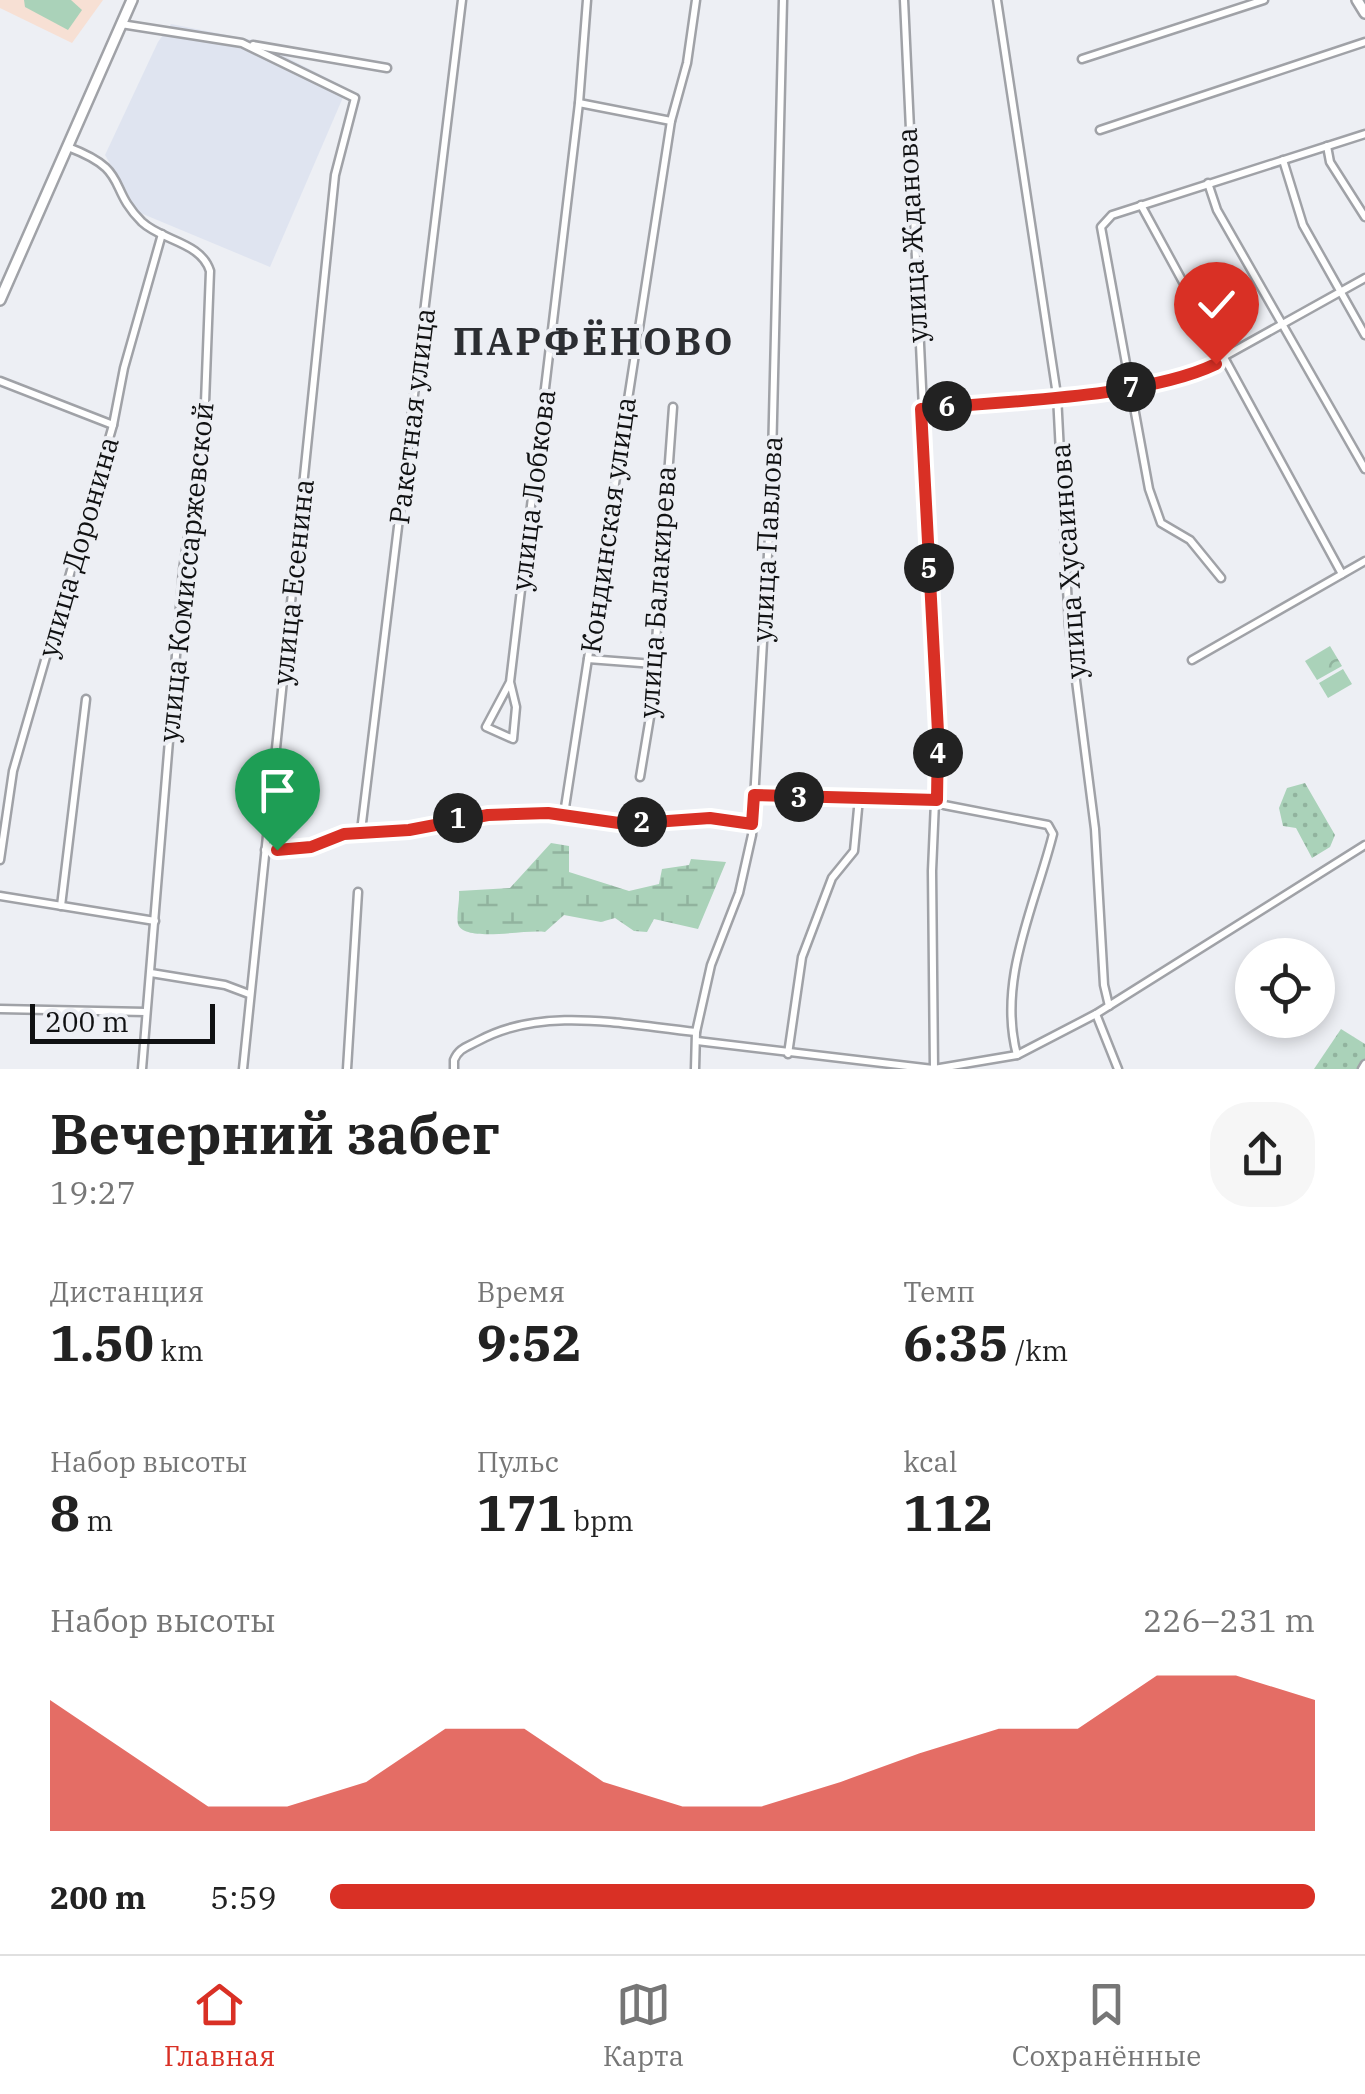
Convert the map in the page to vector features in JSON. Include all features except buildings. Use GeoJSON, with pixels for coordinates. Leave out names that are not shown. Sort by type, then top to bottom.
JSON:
{"type":"FeatureCollection","features":[{"type":"Feature","properties":{"kind":"main road"},"geometry":{"type":"LineString","coordinates":[[1,296],[132,0]]}},
{"type":"Feature","properties":{"kind":"main road"},"geometry":{"type":"LineString","coordinates":[[1358,0],[1365,13]]}},
{"type":"Feature","properties":{"kind":"street","name":"Ракетная улица"},"geometry":{"type":"LineString","coordinates":[[362,831],[462,0]]}},
{"type":"Feature","properties":{"kind":"street","name":"улица Лобкова"},"geometry":{"type":"LineString","coordinates":[[510,682],[486,727],[513,739],[516,707],[510,682],[580,103],[587,0]]}},
{"type":"Feature","properties":{"kind":"street","name":"Кондинская улица"},"geometry":{"type":"LineString","coordinates":[[564,814],[671,122],[687,63],[696,0]]}},
{"type":"Feature","properties":{"kind":"street","name":"улица Павлова"},"geometry":{"type":"LineString","coordinates":[[695,1069],[696,1032],[711,964],[739,893],[752,824],[771,501],[783,0]]}},
{"type":"Feature","properties":{"kind":"street","name":"улица Жданова"},"geometry":{"type":"LineString","coordinates":[[904,0],[938,732],[932,871],[933,1069]]}},
{"type":"Feature","properties":{"kind":"street","name":"улица Хусаинова"},"geometry":{"type":"LineString","coordinates":[[997,0],[1057,395],[1070,626],[1095,829],[1104,985],[1109,1006]]}},
{"type":"Feature","properties":{"kind":"street"},"geometry":{"type":"LineString","coordinates":[[1082,59],[1264,0]]}},
{"type":"Feature","properties":{"kind":"street"},"geometry":{"type":"LineString","coordinates":[[121,24],[387,68]]}},
{"type":"Feature","properties":{"kind":"street"},"geometry":{"type":"LineString","coordinates":[[1100,130],[1365,42]]}},
{"type":"Feature","properties":{"kind":"street","name":"улица Есенина"},"geometry":{"type":"LineString","coordinates":[[242,43],[354,98],[336,175],[243,1069]]}},
{"type":"Feature","properties":{"kind":"street"},"geometry":{"type":"LineString","coordinates":[[580,103],[671,122]]}},
{"type":"Feature","properties":{"kind":"street"},"geometry":{"type":"LineString","coordinates":[[1222,578],[1190,540],[1162,523],[1149,489],[1101,227],[1112,215],[1140,205],[1365,134]]}},
{"type":"Feature","properties":{"kind":"street"},"geometry":{"type":"LineString","coordinates":[[1327,146],[1330,162],[1365,217]]}},
{"type":"Feature","properties":{"kind":"street","name":"улица Комиссаржевской"},"geometry":{"type":"LineString","coordinates":[[68,147],[109,166],[141,221],[197,252],[210,271],[204,429],[184,570],[142,1069]]}},
{"type":"Feature","properties":{"kind":"street"},"geometry":{"type":"LineString","coordinates":[[1283,160],[1302,226],[1365,335]]}},
{"type":"Feature","properties":{"kind":"street"},"geometry":{"type":"LineString","coordinates":[[1208,183],[1217,210],[1365,468]]}},
{"type":"Feature","properties":{"kind":"street"},"geometry":{"type":"LineString","coordinates":[[1140,205],[1342,574]]}},
{"type":"Feature","properties":{"kind":"street","name":"улица Доронина"},"geometry":{"type":"LineString","coordinates":[[0,860],[3,805],[113,425],[162,234]]}},
{"type":"Feature","properties":{"kind":"street"},"geometry":{"type":"LineString","coordinates":[[921,409],[1131,387],[1191,375],[1365,278]]}},
{"type":"Feature","properties":{"kind":"street"},"geometry":{"type":"LineString","coordinates":[[0,381],[113,425]]}},
{"type":"Feature","properties":{"kind":"street","name":"улица Балакирева"},"geometry":{"type":"LineString","coordinates":[[640,777],[654,664],[672,408]]}},
{"type":"Feature","properties":{"kind":"street"},"geometry":{"type":"LineString","coordinates":[[1192,660],[1365,561]]}},
{"type":"Feature","properties":{"kind":"street"},"geometry":{"type":"LineString","coordinates":[[588,659],[654,664]]}},
{"type":"Feature","properties":{"kind":"street"},"geometry":{"type":"LineString","coordinates":[[60,906],[86,699]]}},
{"type":"Feature","properties":{"kind":"street"},"geometry":{"type":"LineString","coordinates":[[754,795],[937,800],[944,806],[1048,825],[1053,834],[1017,952],[1008,1022],[1017,1055]]}},
{"type":"Feature","properties":{"kind":"street"},"geometry":{"type":"LineString","coordinates":[[788,1054],[802,957],[832,878],[854,851],[859,798]]}},
{"type":"Feature","properties":{"kind":"street"},"geometry":{"type":"LineString","coordinates":[[265,850],[311,847],[362,831],[409,830],[488,815],[564,814],[626,824],[710,818],[752,824]]}},
{"type":"Feature","properties":{"kind":"street"},"geometry":{"type":"LineString","coordinates":[[697,1041],[933,1069],[1017,1055],[1096,1014],[1365,846]]}},
{"type":"Feature","properties":{"kind":"street"},"geometry":{"type":"LineString","coordinates":[[347,1069],[358,892]]}},
{"type":"Feature","properties":{"kind":"street"},"geometry":{"type":"LineString","coordinates":[[0,896],[155,921]]}},
{"type":"Feature","properties":{"kind":"street"},"geometry":{"type":"LineString","coordinates":[[152,973],[225,985],[249,994]]}},
{"type":"Feature","properties":{"kind":"street"},"geometry":{"type":"LineString","coordinates":[[0,1009],[146,1012]]}},
{"type":"Feature","properties":{"kind":"street"},"geometry":{"type":"LineString","coordinates":[[1096,1014],[1118,1069]]}},
{"type":"Feature","properties":{"kind":"street"},"geometry":{"type":"LineString","coordinates":[[454,1069],[457,1052],[504,1026],[539,1020],[696,1032]]}},
{"type":"Feature","properties":{"kind":"shaded area"},"geometry":{"type":"Polygon","coordinates":[[[0,0],[103,0],[72,43],[0,8],[0,0]]]}},
{"type":"Feature","properties":{"kind":"shaded area"},"geometry":{"type":"Polygon","coordinates":[[[171,24],[252,40],[347,88],[270,267],[138,212],[105,155],[158,42],[171,24]]]}},
{"type":"Feature","properties":{"kind":"green space"},"geometry":{"type":"Polygon","coordinates":[[[24,0],[71,0],[82,10],[68,30],[25,7],[24,0]]]}},
{"type":"Feature","properties":{"kind":"green space"},"geometry":{"type":"Polygon","coordinates":[[[1330,646],[1342,666],[1317,680],[1305,661],[1330,646]]]}},
{"type":"Feature","properties":{"kind":"green space"},"geometry":{"type":"Polygon","coordinates":[[[1343,669],[1352,684],[1328,698],[1319,683],[1343,669]]]}},
{"type":"Feature","properties":{"kind":"green space"},"geometry":{"type":"Polygon","coordinates":[[[1305,783],[1335,835],[1330,847],[1312,858],[1296,828],[1283,826],[1279,808],[1287,788],[1305,783]]]}},
{"type":"Feature","properties":{"kind":"green space"},"geometry":{"type":"Polygon","coordinates":[[[551,843],[569,846],[569,872],[629,891],[659,884],[662,869],[689,865],[691,859],[726,862],[698,929],[654,919],[647,932],[634,931],[615,918],[601,922],[564,915],[545,932],[483,934],[463,930],[458,924],[459,891],[510,888],[551,843]]]}},
{"type":"Feature","properties":{"kind":"green space"},"geometry":{"type":"Polygon","coordinates":[[[1341,1029],[1365,1044],[1365,1069],[1314,1069],[1341,1029]]]}},
{"type":"Feature","properties":{"kind":"district","name":"ПАРФЁНОВО"},"geometry":{"type":"Point","coordinates":[594,342]}},
{"type":"Feature","properties":{"kind":"route"},"geometry":{"type":"LineString","coordinates":[[277,850],[311,847],[362,831],[409,830],[456,818],[488,815],[564,814],[626,824],[710,818],[752,824],[754,795],[937,800],[938,732],[921,409],[1131,387],[1191,375],[1216,364]]}}]}
